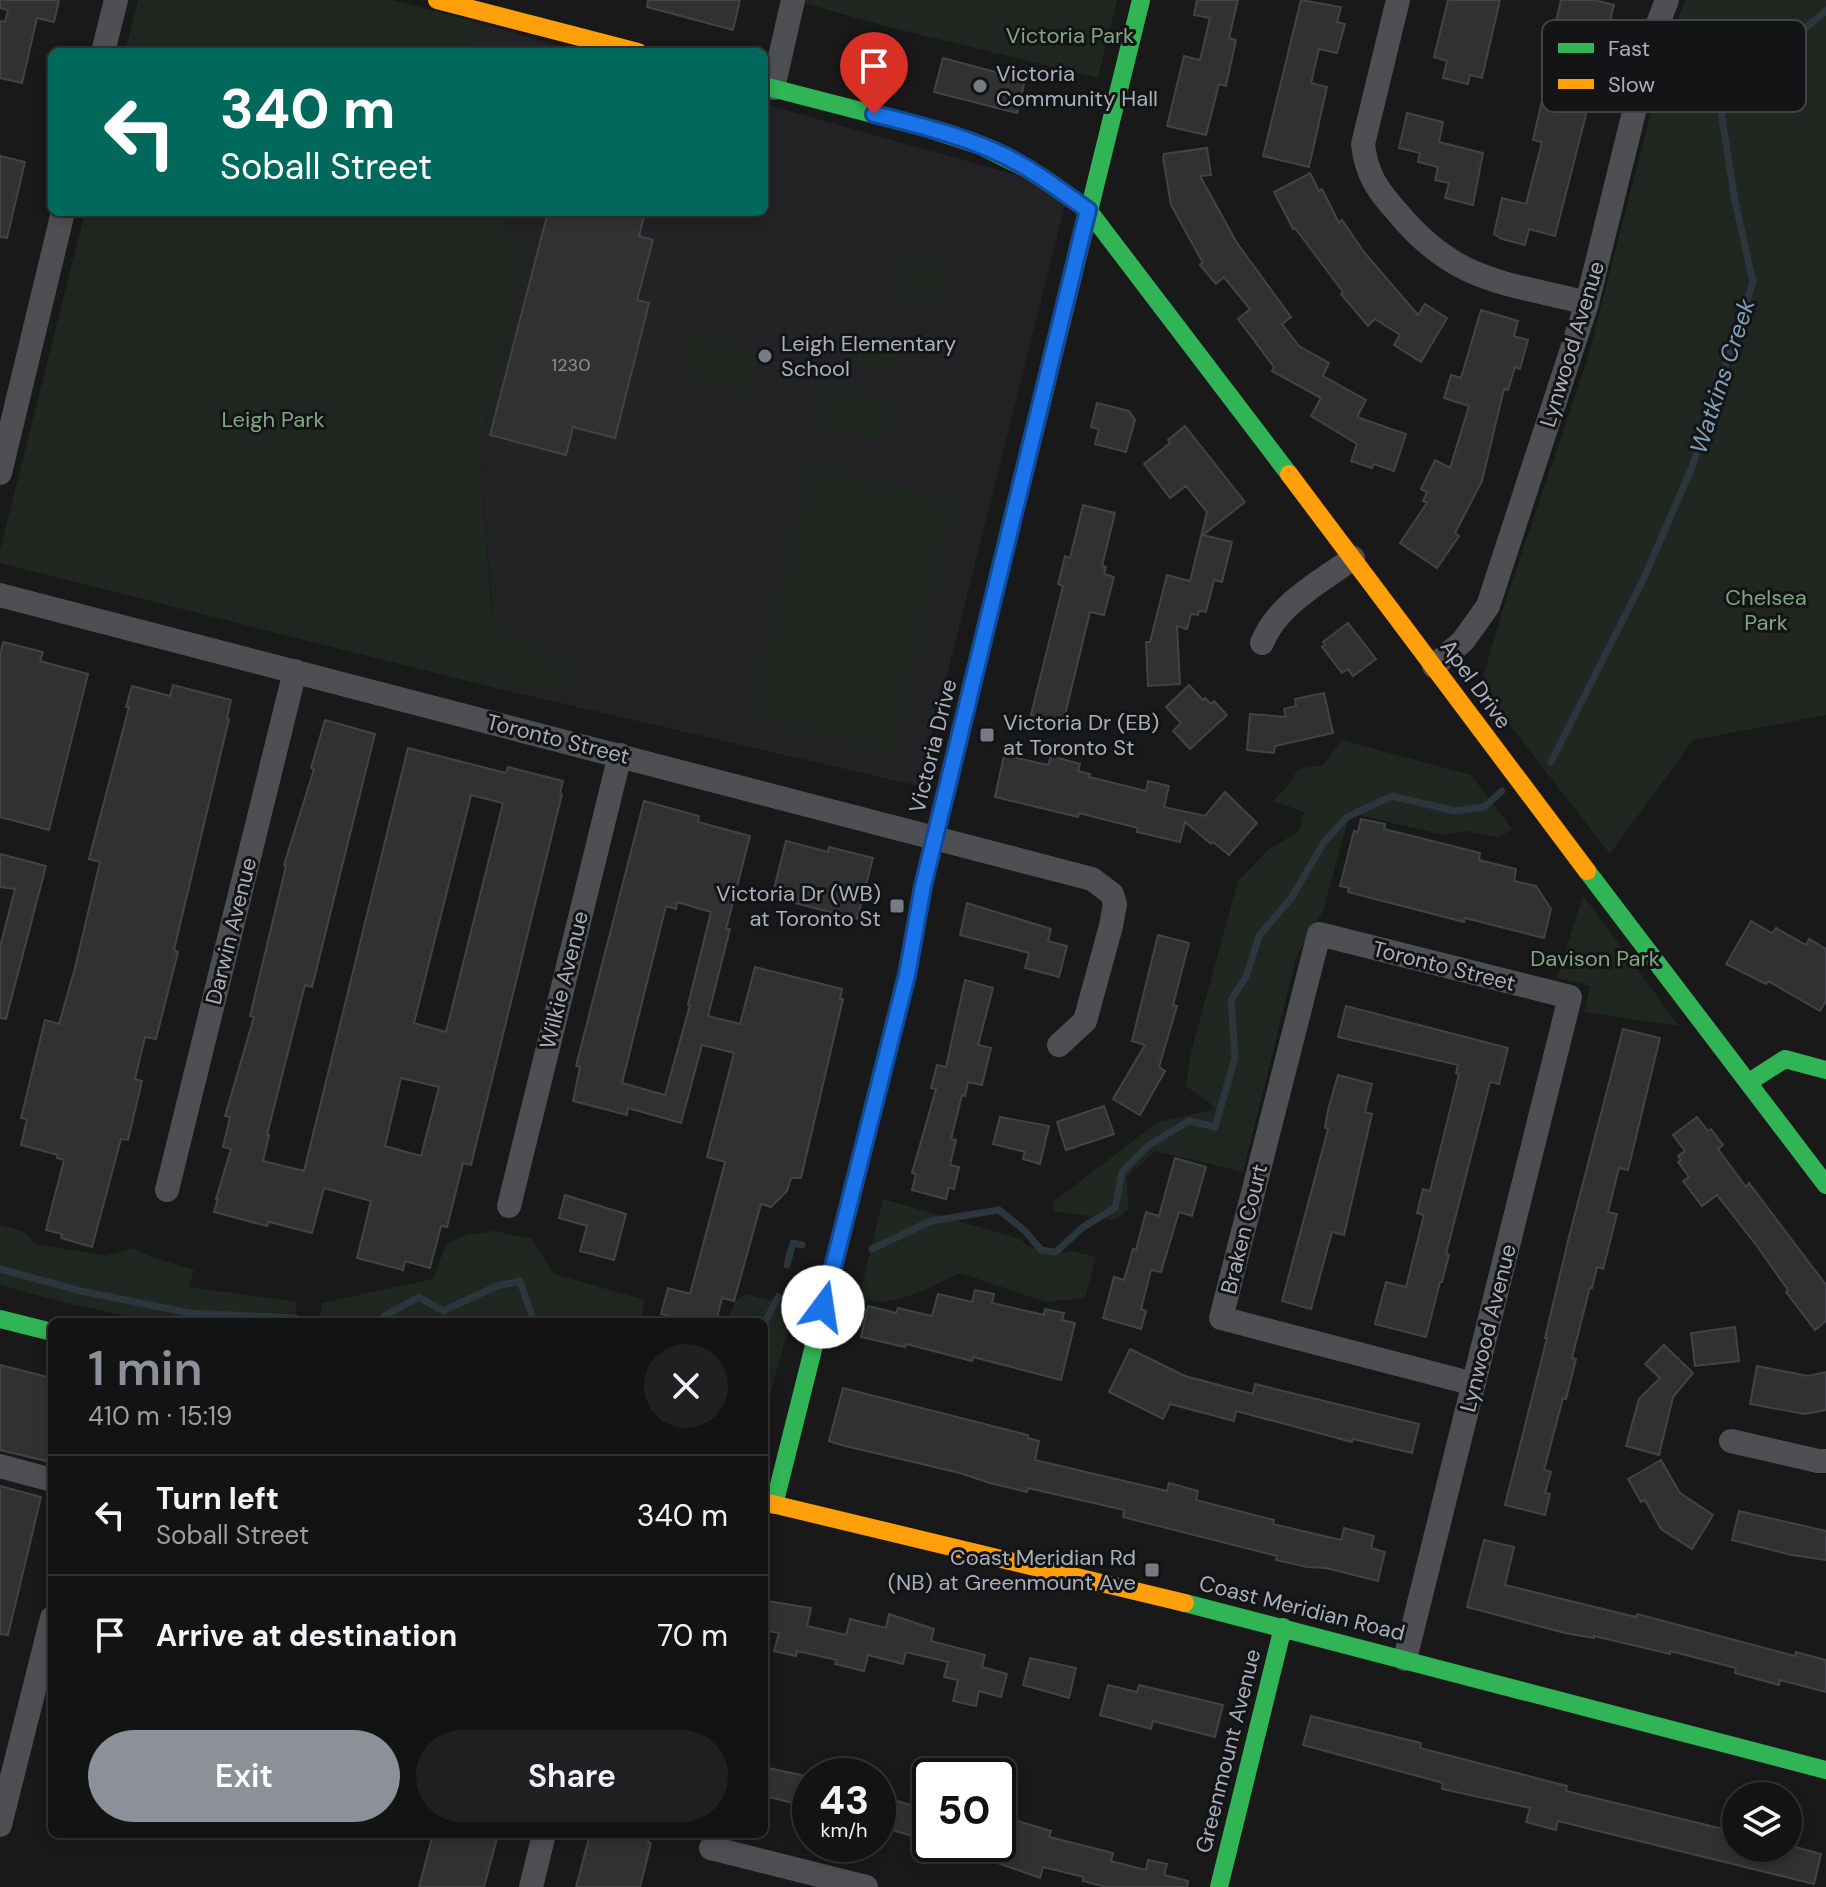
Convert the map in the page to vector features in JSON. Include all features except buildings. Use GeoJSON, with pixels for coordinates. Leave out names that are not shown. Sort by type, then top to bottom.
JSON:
{"type":"FeatureCollection","features":[{"type":"Feature","properties":{"kind":"main road"},"geometry":{"type":"LineString","coordinates":[[437,0],[470,4],[624,48]]}},
{"type":"Feature","properties":{"kind":"main road","name":"Victoria Drive"},"geometry":{"type":"LineString","coordinates":[[769,1503],[907,975],[935,836],[1141,0]]}},
{"type":"Feature","properties":{"kind":"main road","name":"Apel Drive"},"geometry":{"type":"LineString","coordinates":[[769,87],[923,127],[981,146],[1024,166],[1088,210],[1826,1185]]}},
{"type":"Feature","properties":{"kind":"main road"},"geometry":{"type":"LineString","coordinates":[[1749,1082],[1785,1059],[1826,1070]]}},
{"type":"Feature","properties":{"kind":"main road"},"geometry":{"type":"LineString","coordinates":[[0,1319],[48,1331]]}},
{"type":"Feature","properties":{"kind":"main road","name":"Coast Meridian Road"},"geometry":{"type":"LineString","coordinates":[[769,1503],[1283,1627],[1826,1770]]}},
{"type":"Feature","properties":{"kind":"main road","name":"Greenmount Avenue"},"geometry":{"type":"LineString","coordinates":[[1219,1887],[1283,1627]]}},
{"type":"Feature","properties":{"kind":"street"},"geometry":{"type":"LineString","coordinates":[[104,48],[116,0]]}},
{"type":"Feature","properties":{"kind":"street"},"geometry":{"type":"LineString","coordinates":[[769,87],[793,0]]}},
{"type":"Feature","properties":{"kind":"street"},"geometry":{"type":"LineString","coordinates":[[1398,0],[1363,144],[1365,165],[1375,186],[1427,245],[1465,270],[1488,279],[1587,303]]}},
{"type":"Feature","properties":{"kind":"street","name":"Lynwood Avenue"},"geometry":{"type":"LineString","coordinates":[[1659,20],[1667,0]]}},
{"type":"Feature","properties":{"kind":"street","name":"Lynwood Avenue"},"geometry":{"type":"LineString","coordinates":[[1434,666],[1463,641],[1488,606],[1587,303],[1634,112]]}},
{"type":"Feature","properties":{"kind":"street"},"geometry":{"type":"LineString","coordinates":[[0,473],[62,216]]}},
{"type":"Feature","properties":{"kind":"street"},"geometry":{"type":"LineString","coordinates":[[1262,643],[1268,627],[1278,614],[1353,558]]}},
{"type":"Feature","properties":{"kind":"street","name":"Toronto Street"},"geometry":{"type":"LineString","coordinates":[[0,595],[935,836],[1098,882],[1112,894],[1115,904],[1113,918],[1089,1010],[1078,1030],[1059,1045]]}},
{"type":"Feature","properties":{"kind":"street","name":"Darwin Avenue"},"geometry":{"type":"LineString","coordinates":[[167,1190],[295,671]]}},
{"type":"Feature","properties":{"kind":"street","name":"Wilkie Avenue"},"geometry":{"type":"LineString","coordinates":[[509,1206],[620,755]]}},
{"type":"Feature","properties":{"kind":"street","name":"Toronto Street"},"geometry":{"type":"LineString","coordinates":[[1319,934],[1570,997]]}},
{"type":"Feature","properties":{"kind":"street","name":"Braken Court"},"geometry":{"type":"LineString","coordinates":[[1319,934],[1221,1318],[1474,1384]]}},
{"type":"Feature","properties":{"kind":"street","name":"Lynwood Avenue"},"geometry":{"type":"LineString","coordinates":[[1405,1659],[1570,997]]}},
{"type":"Feature","properties":{"kind":"street"},"geometry":{"type":"LineString","coordinates":[[1731,1441],[1826,1461]]}},
{"type":"Feature","properties":{"kind":"street"},"geometry":{"type":"LineString","coordinates":[[0,1466],[48,1479]]}},
{"type":"Feature","properties":{"kind":"street"},"geometry":{"type":"LineString","coordinates":[[0,1825],[48,1640]]}},
{"type":"Feature","properties":{"kind":"street"},"geometry":{"type":"LineString","coordinates":[[531,1887],[543,1838]]}},
{"type":"Feature","properties":{"kind":"street"},"geometry":{"type":"LineString","coordinates":[[711,1848],[866,1887]]}},
{"type":"Feature","properties":{"kind":"shaded area"},"geometry":{"type":"Polygon","coordinates":[[[472,21],[567,48],[472,48],[472,21]]]}},
{"type":"Feature","properties":{"kind":"shaded area","name":"Leigh Elementary School"},"geometry":{"type":"Polygon","coordinates":[[[768,105],[1069,190],[919,786],[499,689],[479,448],[524,265],[506,216],[768,216],[768,105]]]}},
{"type":"Feature","properties":{"kind":"green space"},"geometry":{"type":"Polygon","coordinates":[[[138,0],[392,0],[472,21],[472,48],[126,48],[138,0]]]}},
{"type":"Feature","properties":{"kind":"green space","name":"Victoria Park"},"geometry":{"type":"Polygon","coordinates":[[[793,0],[1117,0],[1098,78],[793,0]]]}},
{"type":"Feature","properties":{"kind":"green space","name":"Chelsea Park"},"geometry":{"type":"Polygon","coordinates":[[[1685,0],[1826,0],[1826,715],[1693,740],[1610,854],[1480,687],[1502,612],[1588,357],[1651,112],[1806,112],[1806,20],[1678,20],[1685,0]]]}},
{"type":"Feature","properties":{"kind":"green space","name":"Leigh Park"},"geometry":{"type":"Polygon","coordinates":[[[84,216],[506,216],[524,265],[479,448],[492,613],[505,631],[583,672],[564,694],[499,679],[499,689],[0,563],[0,550],[84,216]]]}},
{"type":"Feature","properties":{"kind":"green space"},"geometry":{"type":"Polygon","coordinates":[[[907,252],[948,268],[933,308],[892,292],[907,252]]]}},
{"type":"Feature","properties":{"kind":"green space"},"geometry":{"type":"Polygon","coordinates":[[[866,329],[885,334],[903,344],[894,374],[856,363],[866,329]]]}},
{"type":"Feature","properties":{"kind":"green space"},"geometry":{"type":"Polygon","coordinates":[[[691,336],[763,354],[753,392],[682,374],[691,336]]]}},
{"type":"Feature","properties":{"kind":"green space"},"geometry":{"type":"Polygon","coordinates":[[[833,382],[882,397],[891,417],[883,442],[813,428],[820,390],[833,382]]]}},
{"type":"Feature","properties":{"kind":"green space"},"geometry":{"type":"Polygon","coordinates":[[[810,465],[955,501],[893,751],[748,715],[810,465]]]}},
{"type":"Feature","properties":{"kind":"green space"},"geometry":{"type":"Polygon","coordinates":[[[1342,740],[1471,775],[1513,830],[1497,837],[1466,831],[1444,835],[1350,813],[1323,911],[1297,955],[1243,1172],[1155,1151],[1127,1177],[1128,1210],[1115,1220],[1053,1211],[1053,1202],[1158,1122],[1212,1110],[1211,1104],[1186,1086],[1191,1052],[1238,881],[1268,850],[1299,831],[1304,812],[1273,801],[1298,769],[1323,765],[1342,740]]]}},
{"type":"Feature","properties":{"kind":"green space","name":"Davison Park"},"geometry":{"type":"Polygon","coordinates":[[[1583,895],[1679,1026],[1584,1012],[1590,986],[1557,978],[1583,895]]]}},
{"type":"Feature","properties":{"kind":"green space"},"geometry":{"type":"Polygon","coordinates":[[[883,1199],[1021,1239],[1026,1245],[1049,1255],[1070,1251],[1096,1257],[1085,1298],[1046,1302],[960,1273],[898,1299],[872,1301],[859,1298],[883,1199]]]}},
{"type":"Feature","properties":{"kind":"green space"},"geometry":{"type":"Polygon","coordinates":[[[0,1225],[22,1231],[36,1244],[106,1256],[133,1248],[194,1270],[189,1287],[297,1302],[295,1318],[136,1318],[0,1285],[0,1225]]]}},
{"type":"Feature","properties":{"kind":"green space"},"geometry":{"type":"Polygon","coordinates":[[[494,1231],[532,1239],[554,1274],[645,1300],[641,1318],[320,1318],[322,1303],[433,1279],[446,1244],[467,1235],[494,1231]]]}},
{"type":"Feature","properties":{"kind":"green space"},"geometry":{"type":"Polygon","coordinates":[[[746,1294],[794,1307],[768,1403],[768,1318],[728,1318],[736,1301],[746,1294]]]}},
{"type":"Feature","properties":{"kind":"waterway","name":"Watkins Creek"},"geometry":{"type":"LineString","coordinates":[[1806,27],[1826,11]]}},
{"type":"Feature","properties":{"kind":"waterway","name":"Watkins Creek"},"geometry":{"type":"LineString","coordinates":[[1551,762],[1644,578],[1692,467],[1753,282],[1735,201],[1721,112]]}},
{"type":"Feature","properties":{"kind":"waterway","name":"Watkins Creek"},"geometry":{"type":"LineString","coordinates":[[872,1249],[931,1221],[999,1210],[1025,1231],[1041,1250],[1056,1252],[1083,1227],[1115,1208],[1122,1172],[1149,1145],[1189,1121],[1215,1127],[1235,1058],[1231,1000],[1246,977],[1259,936],[1292,897],[1324,842],[1347,817],[1392,796],[1455,811],[1484,807],[1502,791]]}},
{"type":"Feature","properties":{"kind":"waterway","name":"Watkins Creek"},"geometry":{"type":"LineString","coordinates":[[787,1265],[793,1243],[802,1245]]}},
{"type":"Feature","properties":{"kind":"waterway","name":"Watkins Creek"},"geometry":{"type":"LineString","coordinates":[[0,1269],[81,1291],[190,1313],[295,1318]]}},
{"type":"Feature","properties":{"kind":"waterway","name":"Watkins Creek"},"geometry":{"type":"LineString","coordinates":[[383,1318],[419,1297],[443,1311],[497,1286],[520,1281],[533,1318]]}},
{"type":"Feature","properties":{"kind":"waterway","name":"Watkins Creek"},"geometry":{"type":"LineString","coordinates":[[767,1318],[778,1297]]}},
{"type":"Feature","properties":{"kind":"traffic: fast"},"geometry":{"type":"LineString","coordinates":[[1065,308],[1141,0]]}},
{"type":"Feature","properties":{"kind":"traffic: fast"},"geometry":{"type":"LineString","coordinates":[[768,87],[923,127],[981,146],[1033,172],[1088,210],[1289,474]]}},
{"type":"Feature","properties":{"kind":"traffic: fast"},"geometry":{"type":"LineString","coordinates":[[774,1505],[907,975],[923,886],[961,729]]}},
{"type":"Feature","properties":{"kind":"traffic: fast"},"geometry":{"type":"LineString","coordinates":[[1587,871],[1826,1185]]}},
{"type":"Feature","properties":{"kind":"traffic: fast"},"geometry":{"type":"LineString","coordinates":[[1749,1082],[1785,1059],[1826,1070]]}},
{"type":"Feature","properties":{"kind":"traffic: fast"},"geometry":{"type":"LineString","coordinates":[[0,1319],[48,1331]]}},
{"type":"Feature","properties":{"kind":"traffic: fast"},"geometry":{"type":"LineString","coordinates":[[1185,1603],[1826,1770]]}},
{"type":"Feature","properties":{"kind":"traffic: fast"},"geometry":{"type":"LineString","coordinates":[[1219,1887],[1283,1627]]}},
{"type":"Feature","properties":{"kind":"traffic: slow"},"geometry":{"type":"LineString","coordinates":[[437,0],[623,48]]}},
{"type":"Feature","properties":{"kind":"traffic: slow"},"geometry":{"type":"LineString","coordinates":[[961,729],[1065,308]]}},
{"type":"Feature","properties":{"kind":"traffic: slow"},"geometry":{"type":"LineString","coordinates":[[1289,474],[1587,871]]}},
{"type":"Feature","properties":{"kind":"traffic: slow"},"geometry":{"type":"LineString","coordinates":[[768,1503],[1185,1603]]}},
{"type":"Feature","properties":{"kind":"place","name":"Victoria Community Hall"},"geometry":{"type":"Point","coordinates":[980,86]}},
{"type":"Feature","properties":{"kind":"place","name":"Leigh Elementary School"},"geometry":{"type":"Point","coordinates":[765,356]}},
{"type":"Feature","properties":{"kind":"place","name":"Victoria Dr (EB) at Toronto St"},"geometry":{"type":"Point","coordinates":[987,735]}},
{"type":"Feature","properties":{"kind":"place","name":"Victoria Dr (WB) at Toronto St"},"geometry":{"type":"Point","coordinates":[897,906]}},
{"type":"Feature","properties":{"kind":"place","name":"Coast Meridian Rd (NB) at Greenmount Ave"},"geometry":{"type":"Point","coordinates":[1152,1570]}},
{"type":"Feature","properties":{"kind":"route"},"geometry":{"type":"LineString","coordinates":[[823,1307],[907,975],[923,886],[1088,210],[1057,187],[1001,154],[959,138],[874,114]]}}]}
